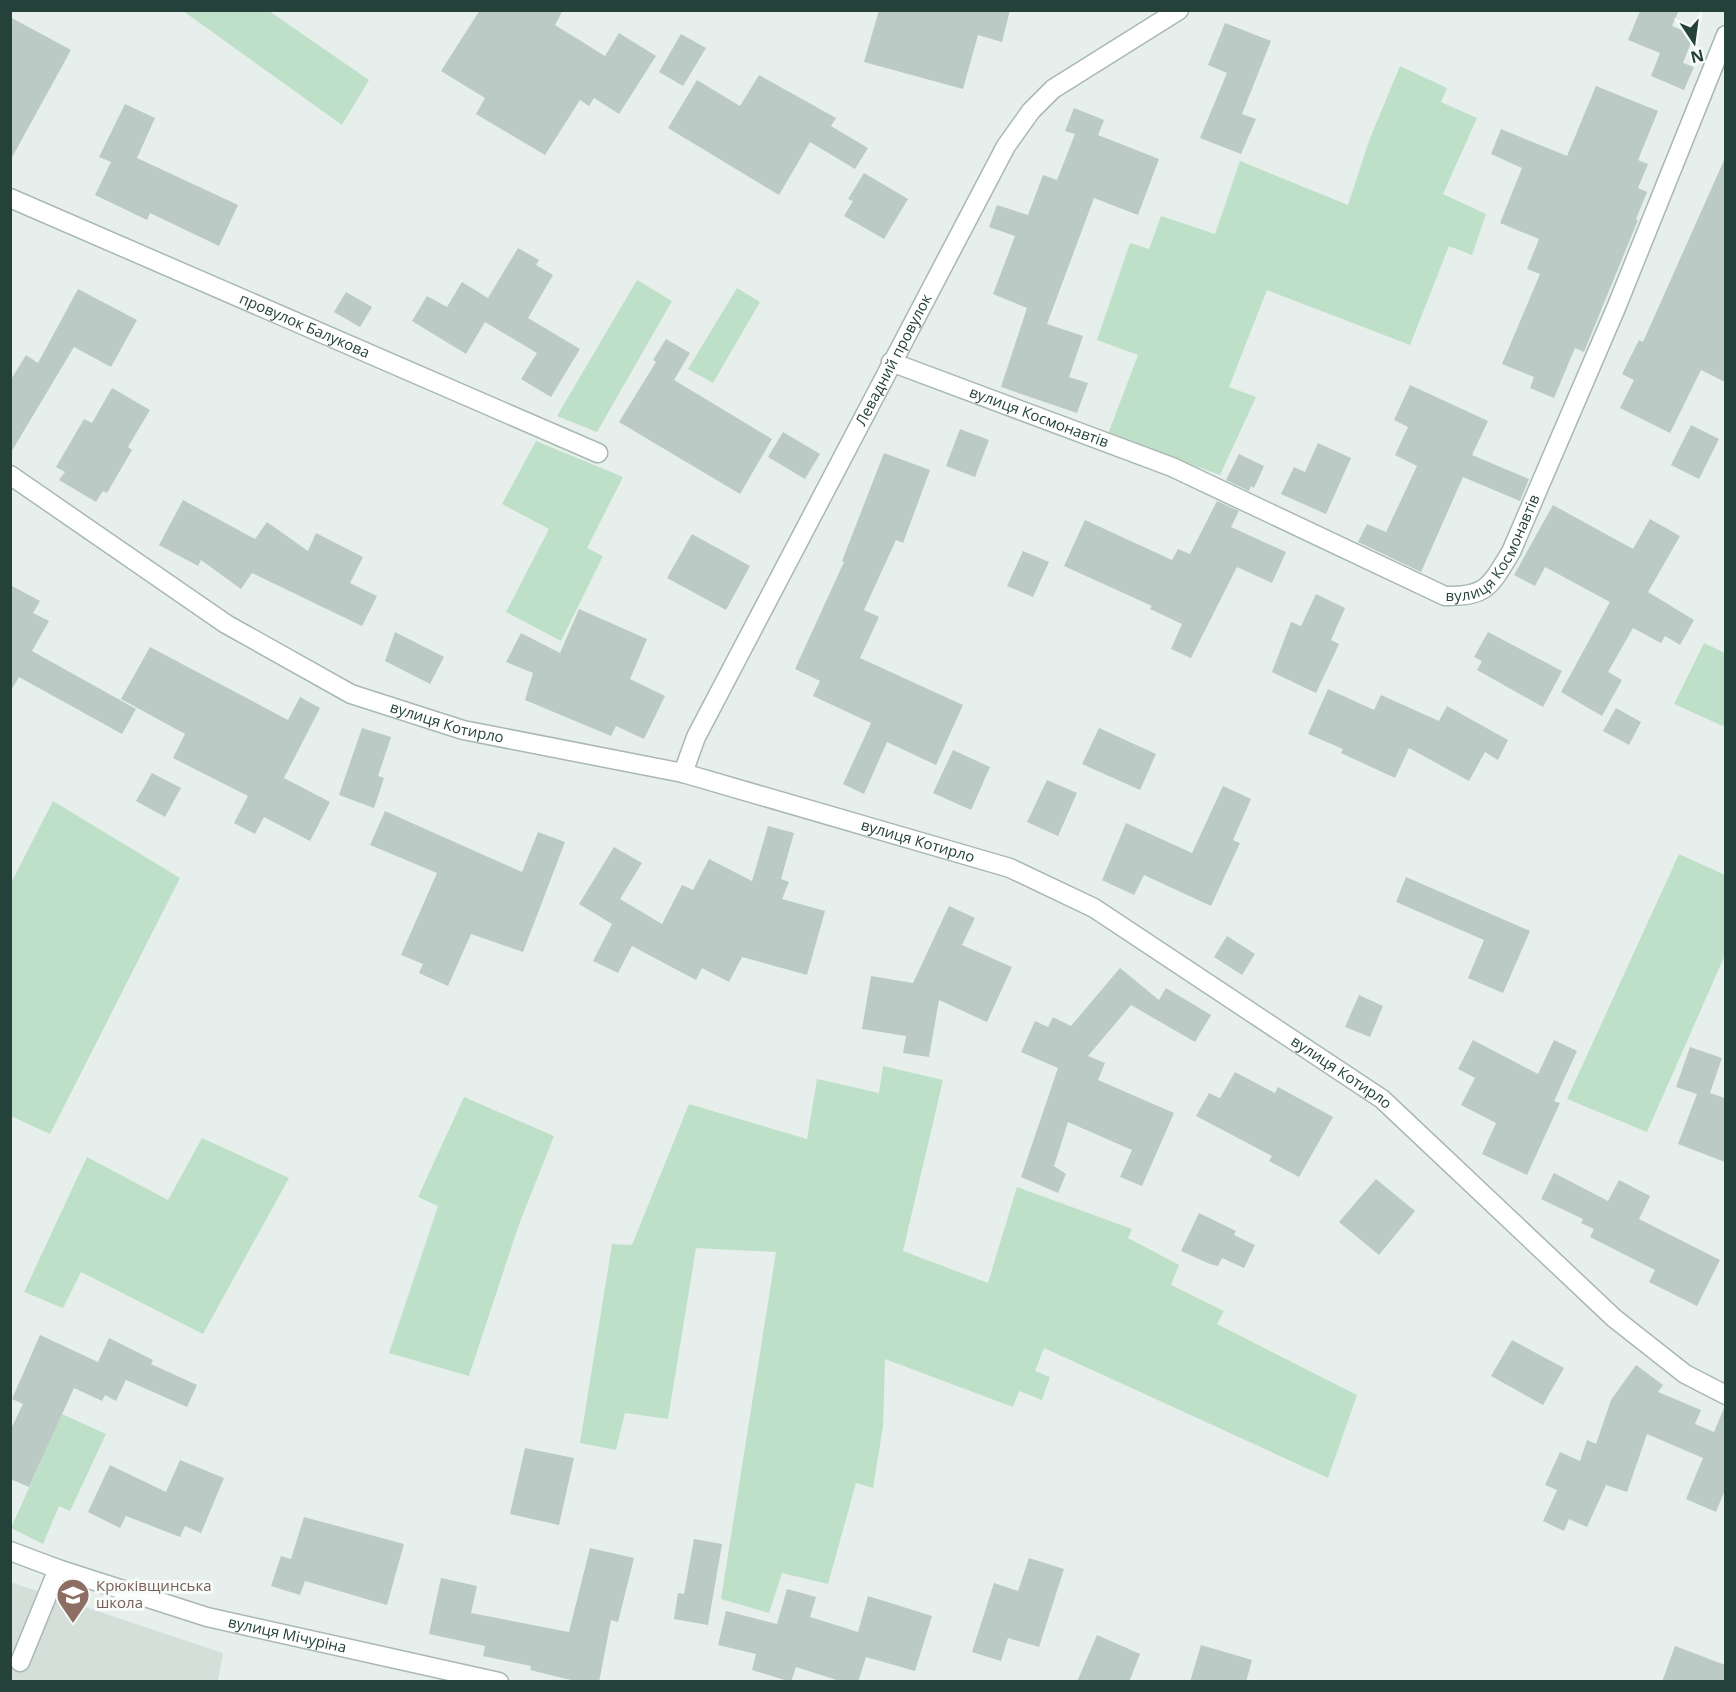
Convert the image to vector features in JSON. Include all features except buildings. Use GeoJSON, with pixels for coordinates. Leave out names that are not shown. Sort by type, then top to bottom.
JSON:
{"type":"FeatureCollection","features":[{"type":"Feature","properties":{"kind":"street","name":"Левадний провулок"},"geometry":{"type":"LineString","coordinates":[[683,773],[696,737],[1006,146],[1031,111],[1053,89],[1179,10]]}},
{"type":"Feature","properties":{"kind":"street","name":"вулиця Космонавтів"},"geometry":{"type":"LineString","coordinates":[[891,362],[1172,466],[1445,596],[1472,597],[1494,580],[1511,552],[1617,308],[1725,35]]}},
{"type":"Feature","properties":{"kind":"street","name":"провулок Балукова"},"geometry":{"type":"LineString","coordinates":[[10,198],[598,453]]}},
{"type":"Feature","properties":{"kind":"street","name":"вулиця Котирло"},"geometry":{"type":"LineString","coordinates":[[10,475],[226,624],[351,694],[463,730],[683,773],[1010,868],[1094,908],[1382,1099],[1614,1318],[1685,1374],[1725,1395]]}},
{"type":"Feature","properties":{"kind":"street","name":"вулиця Мічуріна"},"geometry":{"type":"LineString","coordinates":[[10,1551],[58,1569],[207,1617],[499,1682]]}},
{"type":"Feature","properties":{"kind":"street"},"geometry":{"type":"LineString","coordinates":[[20,1662],[58,1569]]}},
{"type":"Feature","properties":{"kind":"shaded area","name":"Крюківщинська школа"},"geometry":{"type":"Polygon","coordinates":[[[10,1582],[223,1653],[218,1681],[11,1681],[10,1582]]]}},
{"type":"Feature","properties":{"kind":"green space"},"geometry":{"type":"Polygon","coordinates":[[[183,11],[269,11],[369,80],[342,125],[183,11]]]}},
{"type":"Feature","properties":{"kind":"green space"},"geometry":{"type":"Polygon","coordinates":[[[1400,66],[1447,88],[1441,102],[1477,118],[1443,194],[1486,214],[1472,255],[1449,246],[1410,345],[1267,290],[1229,387],[1256,397],[1220,475],[1108,434],[1138,355],[1097,340],[1130,243],[1149,249],[1161,216],[1215,234],[1240,161],[1348,205],[1370,138],[1400,66]]]}},
{"type":"Feature","properties":{"kind":"green space"},"geometry":{"type":"Polygon","coordinates":[[[637,280],[672,301],[597,432],[557,416],[637,280]]]}},
{"type":"Feature","properties":{"kind":"green space"},"geometry":{"type":"Polygon","coordinates":[[[737,288],[760,302],[713,383],[688,369],[737,288]]]}},
{"type":"Feature","properties":{"kind":"green space"},"geometry":{"type":"Polygon","coordinates":[[[536,441],[623,477],[587,548],[603,556],[561,641],[506,612],[549,529],[502,504],[536,441]]]}},
{"type":"Feature","properties":{"kind":"green space"},"geometry":{"type":"Polygon","coordinates":[[[1704,643],[1725,653],[1725,727],[1674,704],[1704,643]]]}},
{"type":"Feature","properties":{"kind":"green space"},"geometry":{"type":"Polygon","coordinates":[[[53,801],[180,878],[50,1134],[11,1116],[11,883],[53,801]]]}},
{"type":"Feature","properties":{"kind":"green space"},"geometry":{"type":"Polygon","coordinates":[[[1679,854],[1725,875],[1725,955],[1647,1132],[1567,1099],[1679,854]]]}},
{"type":"Feature","properties":{"kind":"green space"},"geometry":{"type":"Polygon","coordinates":[[[883,1066],[943,1080],[903,1251],[988,1283],[1017,1187],[1132,1229],[1128,1238],[1179,1265],[1171,1285],[1224,1311],[1217,1324],[1357,1395],[1328,1478],[1044,1348],[1035,1371],[1050,1377],[1042,1400],[1019,1391],[1013,1407],[885,1359],[883,1426],[873,1488],[856,1483],[828,1584],[782,1573],[769,1613],[721,1599],[776,1252],[696,1248],[668,1419],[625,1413],[616,1450],[580,1443],[612,1244],[632,1245],[689,1104],[807,1139],[817,1079],[879,1093],[883,1066]]]}},
{"type":"Feature","properties":{"kind":"green space"},"geometry":{"type":"Polygon","coordinates":[[[464,1097],[554,1136],[518,1227],[469,1376],[389,1353],[438,1206],[418,1197],[464,1097]]]}},
{"type":"Feature","properties":{"kind":"green space"},"geometry":{"type":"Polygon","coordinates":[[[202,1138],[289,1178],[203,1334],[81,1272],[63,1308],[24,1292],[87,1157],[168,1200],[202,1138]]]}},
{"type":"Feature","properties":{"kind":"green space"},"geometry":{"type":"Polygon","coordinates":[[[62,1414],[106,1434],[70,1511],[59,1506],[43,1544],[11,1528],[62,1414]]]}},
{"type":"Feature","properties":{"kind":"place","name":"Крюківщинська школа"},"geometry":{"type":"Point","coordinates":[73,1624]}}]}
